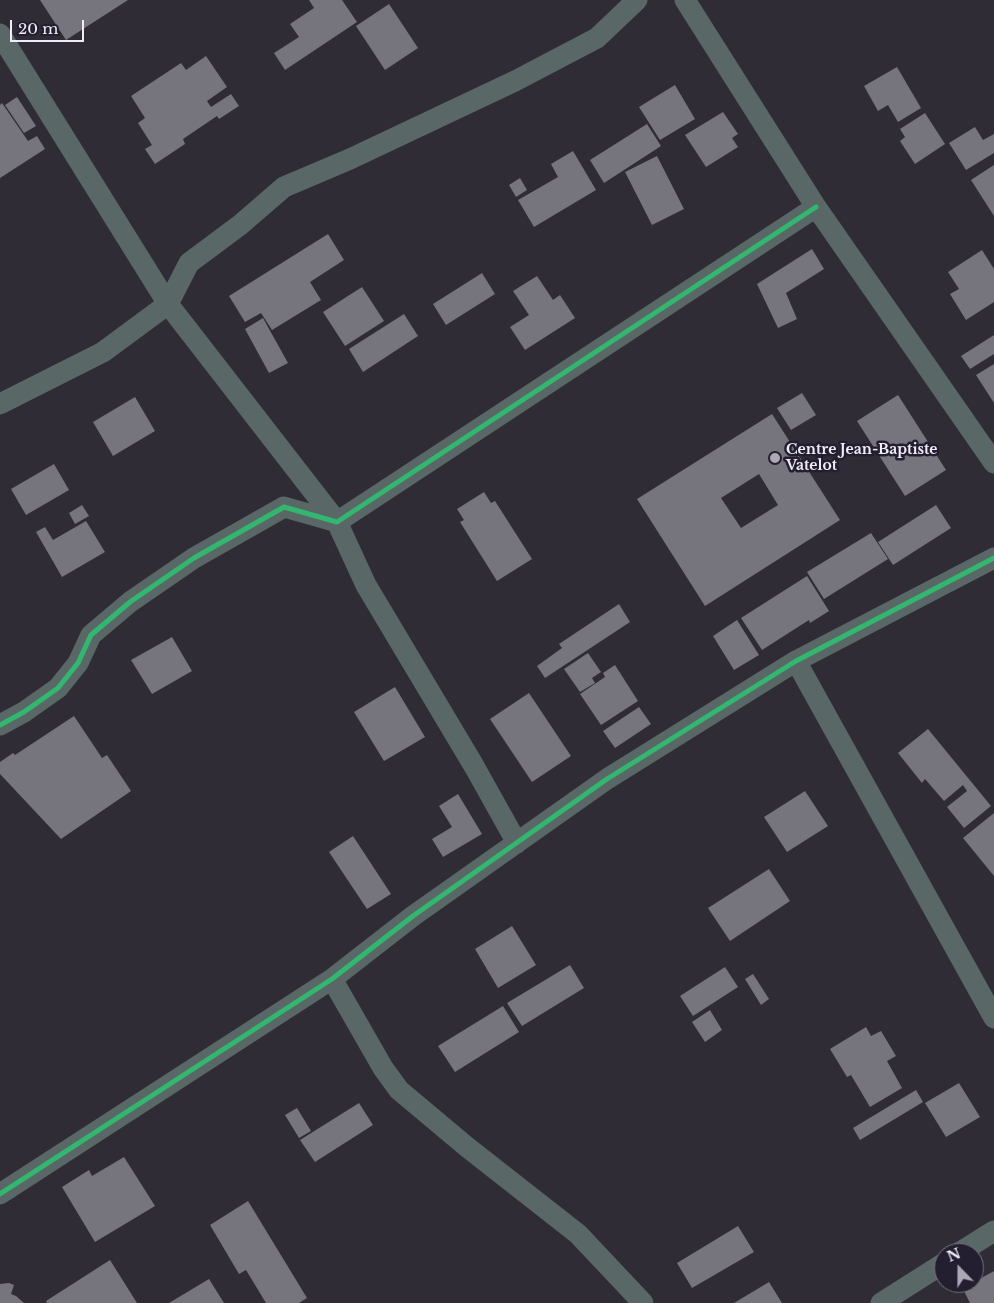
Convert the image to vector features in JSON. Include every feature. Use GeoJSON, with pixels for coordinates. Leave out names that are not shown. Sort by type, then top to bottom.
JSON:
{"type":"FeatureCollection","features":[{"type":"Feature","properties":{"kind":"street"},"geometry":{"type":"LineString","coordinates":[[0,404],[103,352],[168,304],[189,263],[284,187],[350,159],[516,81],[597,38],[636,0]]}},
{"type":"Feature","properties":{"kind":"street"},"geometry":{"type":"LineString","coordinates":[[685,0],[816,207],[994,462]]}},
{"type":"Feature","properties":{"kind":"street"},"geometry":{"type":"LineString","coordinates":[[0,34],[168,304],[337,522],[366,585],[474,766],[517,843]]}},
{"type":"Feature","properties":{"kind":"street"},"geometry":{"type":"LineString","coordinates":[[0,726],[58,688],[78,663],[90,636],[123,608],[220,542],[284,507],[337,522],[816,207]]}},
{"type":"Feature","properties":{"kind":"street"},"geometry":{"type":"LineString","coordinates":[[0,1194],[332,979],[413,916],[607,779],[796,661],[994,558]]}},
{"type":"Feature","properties":{"kind":"street"},"geometry":{"type":"LineString","coordinates":[[796,661],[994,1018]]}},
{"type":"Feature","properties":{"kind":"street"},"geometry":{"type":"LineString","coordinates":[[332,979],[383,1068],[398,1090],[578,1234],[643,1303]]}},
{"type":"Feature","properties":{"kind":"street"},"geometry":{"type":"LineString","coordinates":[[974,1243],[994,1230]]}},
{"type":"Feature","properties":{"kind":"street"},"geometry":{"type":"LineString","coordinates":[[881,1303],[934,1269]]}},
{"type":"Feature","properties":{"kind":"building"},"geometry":{"type":"Polygon","coordinates":[[[40,0],[128,0],[66,40],[40,0]]]}},
{"type":"Feature","properties":{"kind":"building"},"geometry":{"type":"Polygon","coordinates":[[[309,0],[342,0],[357,22],[285,70],[274,53],[299,37],[290,24],[314,8],[309,0]]]}},
{"type":"Feature","properties":{"kind":"building"},"geometry":{"type":"Polygon","coordinates":[[[389,4],[418,48],[385,70],[356,26],[389,4]]]}},
{"type":"Feature","properties":{"kind":"building"},"geometry":{"type":"Polygon","coordinates":[[[206,56],[227,87],[207,101],[211,107],[231,94],[239,106],[219,119],[217,116],[183,139],[185,144],[155,164],[145,149],[152,145],[138,123],[145,118],[131,96],[181,63],[186,70],[206,56]]]}},
{"type":"Feature","properties":{"kind":"building"},"geometry":{"type":"Polygon","coordinates":[[[897,67],[921,108],[898,122],[888,105],[878,111],[864,86],[897,67]]]}},
{"type":"Feature","properties":{"kind":"building"},"geometry":{"type":"Polygon","coordinates":[[[675,85],[695,119],[660,140],[639,107],[675,85]]]}},
{"type":"Feature","properties":{"kind":"building"},"geometry":{"type":"Polygon","coordinates":[[[17,97],[36,126],[24,133],[5,105],[17,97]]]}},
{"type":"Feature","properties":{"kind":"building"},"geometry":{"type":"Polygon","coordinates":[[[2,103],[28,141],[37,136],[45,149],[0,178],[0,105],[2,103]]]}},
{"type":"Feature","properties":{"kind":"building"},"geometry":{"type":"Polygon","coordinates":[[[723,112],[738,134],[732,138],[738,147],[706,167],[685,135],[723,112]]]}},
{"type":"Feature","properties":{"kind":"building"},"geometry":{"type":"Polygon","coordinates":[[[925,113],[945,144],[915,164],[900,141],[905,137],[900,129],[925,113]]]}},
{"type":"Feature","properties":{"kind":"building"},"geometry":{"type":"Polygon","coordinates":[[[647,124],[661,146],[604,183],[590,160],[647,124]]]}},
{"type":"Feature","properties":{"kind":"building"},"geometry":{"type":"Polygon","coordinates":[[[975,127],[983,140],[994,134],[994,153],[966,170],[949,143],[975,127]]]}},
{"type":"Feature","properties":{"kind":"building"},"geometry":{"type":"Polygon","coordinates":[[[573,151],[596,190],[534,227],[518,200],[558,177],[551,164],[573,151]]]}},
{"type":"Feature","properties":{"kind":"building"},"geometry":{"type":"Polygon","coordinates":[[[657,156],[684,209],[652,225],[625,172],[657,156]]]}},
{"type":"Feature","properties":{"kind":"building"},"geometry":{"type":"Polygon","coordinates":[[[994,165],[994,216],[971,180],[994,165]]]}},
{"type":"Feature","properties":{"kind":"building"},"geometry":{"type":"Polygon","coordinates":[[[520,178],[527,190],[516,197],[509,185],[520,178]]]}},
{"type":"Feature","properties":{"kind":"building"},"geometry":{"type":"Polygon","coordinates":[[[328,234],[344,260],[310,282],[321,300],[272,330],[261,313],[245,322],[229,296],[328,234]]]}},
{"type":"Feature","properties":{"kind":"building"},"geometry":{"type":"Polygon","coordinates":[[[812,249],[824,269],[786,293],[797,319],[778,328],[757,284],[812,249]]]}},
{"type":"Feature","properties":{"kind":"building"},"geometry":{"type":"Polygon","coordinates":[[[982,250],[994,269],[994,302],[966,320],[950,294],[959,289],[948,272],[982,250]]]}},
{"type":"Feature","properties":{"kind":"building"},"geometry":{"type":"Polygon","coordinates":[[[482,273],[495,294],[446,325],[433,304],[482,273]]]}},
{"type":"Feature","properties":{"kind":"building"},"geometry":{"type":"Polygon","coordinates":[[[537,276],[553,300],[560,295],[575,318],[525,350],[510,327],[529,315],[513,291],[537,276]]]}},
{"type":"Feature","properties":{"kind":"building"},"geometry":{"type":"Polygon","coordinates":[[[362,287],[384,321],[345,346],[323,312],[362,287]]]}},
{"type":"Feature","properties":{"kind":"building"},"geometry":{"type":"Polygon","coordinates":[[[404,314],[418,336],[363,372],[349,349],[404,314]]]}},
{"type":"Feature","properties":{"kind":"building"},"geometry":{"type":"Polygon","coordinates":[[[263,318],[288,363],[269,373],[245,329],[263,318]]]}},
{"type":"Feature","properties":{"kind":"building"},"geometry":{"type":"Polygon","coordinates":[[[994,335],[994,354],[970,369],[961,356],[994,335]]]}},
{"type":"Feature","properties":{"kind":"building"},"geometry":{"type":"Polygon","coordinates":[[[994,364],[994,403],[976,375],[994,364]]]}},
{"type":"Feature","properties":{"kind":"building"},"geometry":{"type":"Polygon","coordinates":[[[802,393],[816,415],[791,430],[777,408],[802,393]]]}},
{"type":"Feature","properties":{"kind":"building"},"geometry":{"type":"Polygon","coordinates":[[[898,395],[946,470],[905,496],[857,421],[898,395]]]}},
{"type":"Feature","properties":{"kind":"building"},"geometry":{"type":"Polygon","coordinates":[[[135,397],[155,431],[113,456],[93,422],[135,397]]]}},
{"type":"Feature","properties":{"kind":"building"},"geometry":{"type":"Polygon","coordinates":[[[772,414],[840,520],[705,606],[637,499],[772,414]],[[759,474],[721,498],[741,528],[778,505],[759,474]]]}},
{"type":"Feature","properties":{"kind":"building"},"geometry":{"type":"Polygon","coordinates":[[[54,464],[69,490],[26,515],[11,489],[54,464]]]}},
{"type":"Feature","properties":{"kind":"building"},"geometry":{"type":"Polygon","coordinates":[[[484,492],[491,503],[495,501],[532,559],[497,581],[460,522],[464,520],[457,509],[484,492]]]}},
{"type":"Feature","properties":{"kind":"building"},"geometry":{"type":"Polygon","coordinates":[[[82,505],[89,516],[75,524],[69,513],[82,505]]]}},
{"type":"Feature","properties":{"kind":"building"},"geometry":{"type":"Polygon","coordinates":[[[936,505],[951,528],[893,565],[878,542],[936,505]]]}},
{"type":"Feature","properties":{"kind":"building"},"geometry":{"type":"Polygon","coordinates":[[[86,521],[105,552],[62,577],[36,532],[45,527],[53,540],[86,521]]]}},
{"type":"Feature","properties":{"kind":"building"},"geometry":{"type":"Polygon","coordinates":[[[871,533],[888,559],[824,599],[807,572],[871,533]]]}},
{"type":"Feature","properties":{"kind":"building"},"geometry":{"type":"Polygon","coordinates":[[[807,576],[829,611],[810,623],[809,620],[762,650],[741,618],[807,576]]]}},
{"type":"Feature","properties":{"kind":"building"},"geometry":{"type":"Polygon","coordinates":[[[619,604],[630,622],[545,678],[537,666],[562,648],[559,644],[619,604]]]}},
{"type":"Feature","properties":{"kind":"building"},"geometry":{"type":"Polygon","coordinates":[[[737,620],[759,655],[734,670],[713,636],[737,620]]]}},
{"type":"Feature","properties":{"kind":"building"},"geometry":{"type":"Polygon","coordinates":[[[172,637],[192,671],[152,694],[131,660],[172,637]]]}},
{"type":"Feature","properties":{"kind":"building"},"geometry":{"type":"Polygon","coordinates":[[[588,653],[601,672],[592,678],[595,683],[580,692],[564,669],[588,653]]]}},
{"type":"Feature","properties":{"kind":"building"},"geometry":{"type":"Polygon","coordinates":[[[615,665],[638,701],[601,725],[580,694],[605,677],[603,673],[615,665]]]}},
{"type":"Feature","properties":{"kind":"building"},"geometry":{"type":"Polygon","coordinates":[[[395,687],[425,737],[384,761],[354,712],[395,687]]]}},
{"type":"Feature","properties":{"kind":"building"},"geometry":{"type":"Polygon","coordinates":[[[529,693],[571,756],[532,782],[490,719],[529,693]]]}},
{"type":"Feature","properties":{"kind":"building"},"geometry":{"type":"Polygon","coordinates":[[[639,707],[651,724],[615,748],[603,731],[639,707]]]}},
{"type":"Feature","properties":{"kind":"building"},"geometry":{"type":"Polygon","coordinates":[[[74,716],[102,758],[107,755],[131,791],[61,839],[0,774],[0,762],[13,753],[15,755],[74,716]]]}},
{"type":"Feature","properties":{"kind":"building"},"geometry":{"type":"Polygon","coordinates":[[[928,729],[991,806],[964,828],[947,807],[967,791],[963,785],[944,801],[925,779],[922,783],[898,753],[928,729]]]}},
{"type":"Feature","properties":{"kind":"building"},"geometry":{"type":"Polygon","coordinates":[[[805,791],[828,826],[787,852],[764,817],[805,791]]]}},
{"type":"Feature","properties":{"kind":"building"},"geometry":{"type":"Polygon","coordinates":[[[458,794],[482,834],[443,857],[432,839],[452,827],[439,806],[458,794]]]}},
{"type":"Feature","properties":{"kind":"building"},"geometry":{"type":"Polygon","coordinates":[[[994,813],[994,876],[963,838],[994,813]]]}},
{"type":"Feature","properties":{"kind":"building"},"geometry":{"type":"Polygon","coordinates":[[[353,836],[391,894],[367,909],[329,852],[353,836]]]}},
{"type":"Feature","properties":{"kind":"building"},"geometry":{"type":"Polygon","coordinates":[[[769,869],[790,901],[730,941],[708,908],[769,869]]]}},
{"type":"Feature","properties":{"kind":"building"},"geometry":{"type":"Polygon","coordinates":[[[512,926],[536,965],[498,988],[475,949],[512,926]]]}},
{"type":"Feature","properties":{"kind":"building"},"geometry":{"type":"Polygon","coordinates":[[[570,965],[584,988],[522,1026],[507,1003],[570,965]]]}},
{"type":"Feature","properties":{"kind":"building"},"geometry":{"type":"Polygon","coordinates":[[[725,967],[738,987],[693,1016],[680,996],[725,967]]]}},
{"type":"Feature","properties":{"kind":"building"},"geometry":{"type":"Polygon","coordinates":[[[753,974],[769,999],[761,1005],[745,979],[753,974]]]}},
{"type":"Feature","properties":{"kind":"building"},"geometry":{"type":"Polygon","coordinates":[[[503,1006],[519,1032],[455,1072],[438,1046],[503,1006]]]}},
{"type":"Feature","properties":{"kind":"building"},"geometry":{"type":"Polygon","coordinates":[[[710,1010],[722,1030],[705,1042],[692,1022],[710,1010]]]}},
{"type":"Feature","properties":{"kind":"building"},"geometry":{"type":"Polygon","coordinates":[[[866,1027],[871,1036],[881,1031],[896,1056],[887,1061],[902,1088],[870,1107],[851,1075],[847,1077],[830,1049],[866,1027]]]}},
{"type":"Feature","properties":{"kind":"building"},"geometry":{"type":"Polygon","coordinates":[[[959,1083],[980,1117],[946,1137],[925,1103],[959,1083]]]}},
{"type":"Feature","properties":{"kind":"building"},"geometry":{"type":"Polygon","coordinates":[[[916,1090],[923,1102],[860,1140],[853,1128],[916,1090]]]}},
{"type":"Feature","properties":{"kind":"building"},"geometry":{"type":"Polygon","coordinates":[[[359,1103],[373,1125],[315,1162],[300,1140],[359,1103]]]}},
{"type":"Feature","properties":{"kind":"building"},"geometry":{"type":"Polygon","coordinates":[[[297,1108],[311,1131],[299,1138],[285,1115],[297,1108]]]}},
{"type":"Feature","properties":{"kind":"building"},"geometry":{"type":"Polygon","coordinates":[[[124,1157],[155,1206],[95,1242],[62,1187],[89,1170],[92,1176],[124,1157]]]}},
{"type":"Feature","properties":{"kind":"building"},"geometry":{"type":"Polygon","coordinates":[[[248,1201],[307,1298],[299,1303],[266,1303],[246,1270],[239,1274],[210,1225],[248,1201]]]}},
{"type":"Feature","properties":{"kind":"building"},"geometry":{"type":"Polygon","coordinates":[[[738,1226],[754,1252],[692,1288],[677,1263],[738,1226]]]}},
{"type":"Feature","properties":{"kind":"building"},"geometry":{"type":"Polygon","coordinates":[[[110,1260],[137,1303],[47,1303],[46,1301],[110,1260]]]}},
{"type":"Feature","properties":{"kind":"building"},"geometry":{"type":"Polygon","coordinates":[[[994,1271],[994,1303],[970,1303],[965,1293],[984,1293],[984,1276],[994,1271]]]}},
{"type":"Feature","properties":{"kind":"building"},"geometry":{"type":"Polygon","coordinates":[[[209,1279],[224,1303],[169,1303],[209,1279]]]}},
{"type":"Feature","properties":{"kind":"building"},"geometry":{"type":"Polygon","coordinates":[[[769,1282],[782,1303],[734,1303],[769,1282]]]}},
{"type":"Feature","properties":{"kind":"building"},"geometry":{"type":"Polygon","coordinates":[[[9,1283],[14,1285],[11,1294],[24,1303],[0,1303],[0,1284],[9,1283]]]}},
{"type":"Feature","properties":{"kind":"cycle path"},"geometry":{"type":"LineString","coordinates":[[0,725],[24,712],[58,688],[78,663],[91,635],[130,602],[194,558],[284,507],[337,522],[816,207]]}},
{"type":"Feature","properties":{"kind":"cycle path"},"geometry":{"type":"LineString","coordinates":[[0,1194],[332,979],[413,916],[607,779],[796,661],[994,558]]}},
{"type":"Feature","properties":{"kind":"place","name":"Centre Jean-Baptiste Vatelot"},"geometry":{"type":"Point","coordinates":[775,458]}}]}
